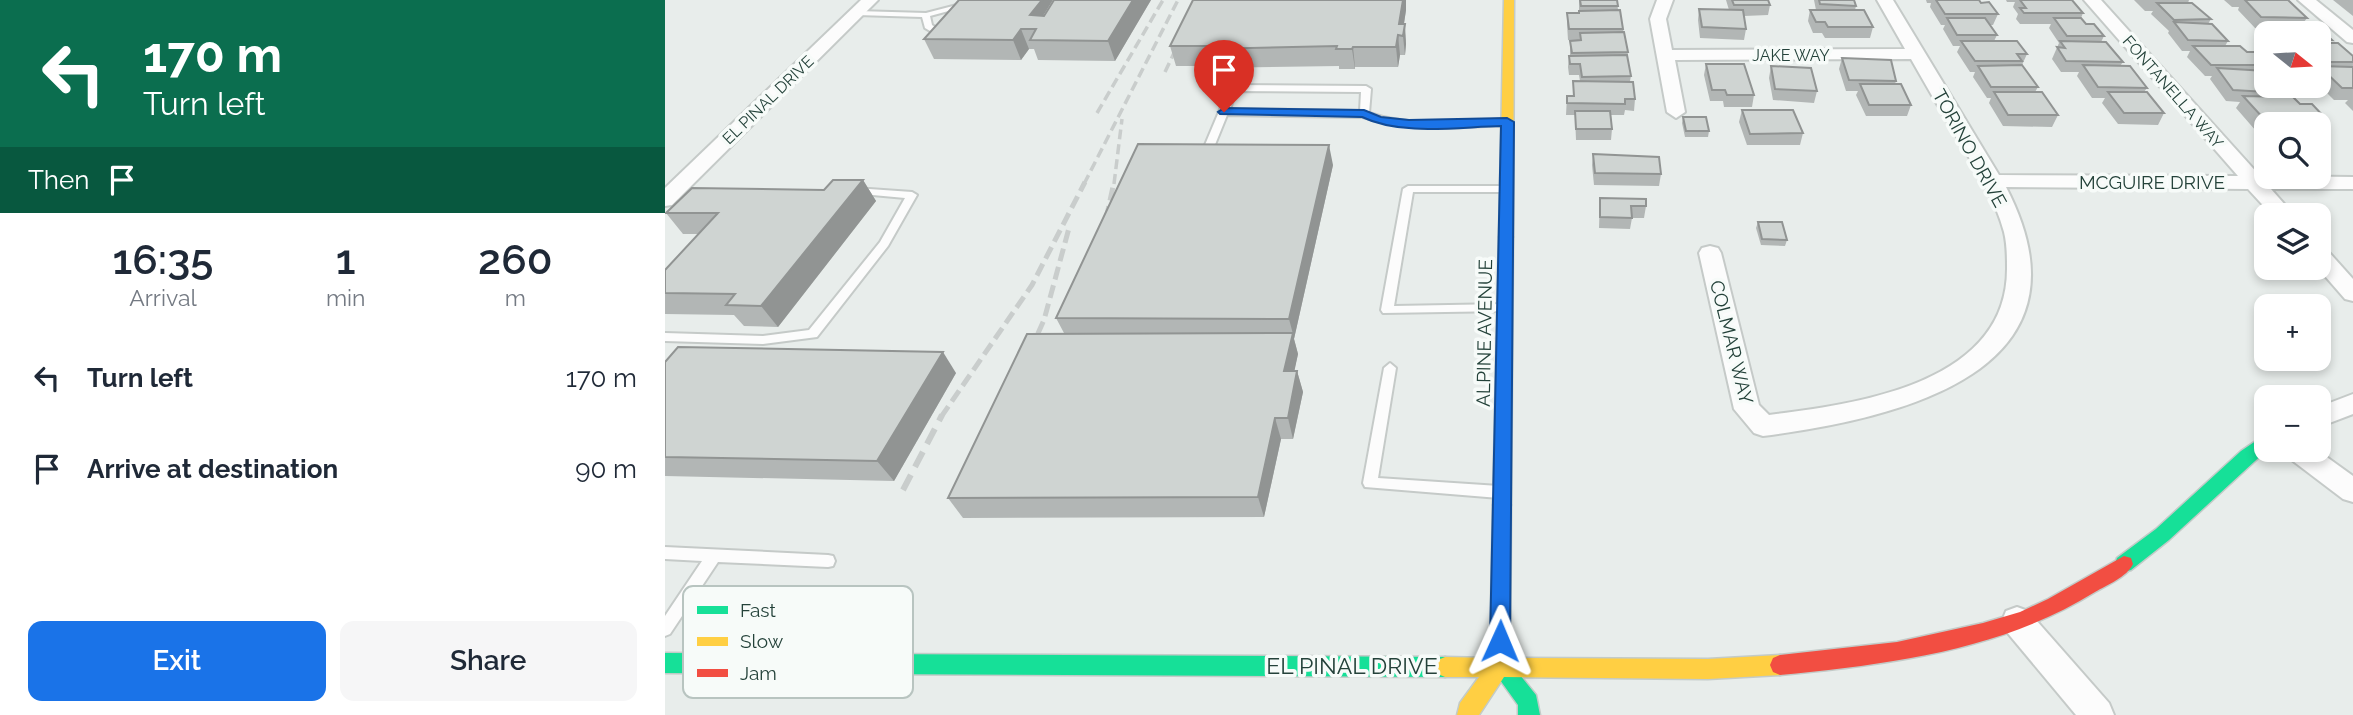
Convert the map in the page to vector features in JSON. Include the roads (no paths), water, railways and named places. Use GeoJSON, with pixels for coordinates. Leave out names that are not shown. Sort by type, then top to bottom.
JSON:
{"type":"FeatureCollection","features":[{"type":"Feature","properties":{"kind":"street","name":"ALPINE AVENUE"},"geometry":{"type":"LineString","coordinates":[[1500,666],[1509,0]]}},
{"type":"Feature","properties":{"kind":"street"},"geometry":{"type":"LineString","coordinates":[[1665,0],[1658,19],[1676,112]]}},
{"type":"Feature","properties":{"kind":"street","name":"TORINO DRIVE"},"geometry":{"type":"LineString","coordinates":[[1763,426],[1877,408],[1927,389],[1972,366],[1996,342],[2014,311],[2021,272],[2018,244],[1992,181],[1885,0]]}},
{"type":"Feature","properties":{"kind":"street","name":"FONTANELLA WAY"},"geometry":{"type":"LineString","coordinates":[[2092,0],[2272,203]]}},
{"type":"Feature","properties":{"kind":"street"},"geometry":{"type":"LineString","coordinates":[[2306,0],[2353,38]]}},
{"type":"Feature","properties":{"kind":"street","name":"EL PINAL DRIVE"},"geometry":{"type":"LineString","coordinates":[[675,195],[864,6]]}},
{"type":"Feature","properties":{"kind":"street","name":"JAKE WAY"},"geometry":{"type":"LineString","coordinates":[[1664,55],[1917,54]]}},
{"type":"Feature","properties":{"kind":"street","name":"MCGUIRE DRIVE"},"geometry":{"type":"LineString","coordinates":[[1992,181],[2353,183]]}},
{"type":"Feature","properties":{"kind":"street","name":"COLMAR WAY"},"geometry":{"type":"LineString","coordinates":[[1710,253],[1747,409],[1763,426]]}},
{"type":"Feature","properties":{"kind":"street"},"geometry":{"type":"LineString","coordinates":[[2331,268],[2353,293]]}},
{"type":"Feature","properties":{"kind":"street"},"geometry":{"type":"LineString","coordinates":[[2331,412],[2353,404]]}},
{"type":"Feature","properties":{"kind":"street","name":"EL PINAL DRIVE"},"geometry":{"type":"LineString","coordinates":[[913,664],[1709,669],[1822,662],[1938,644],[2017,621],[2092,584],[2151,547],[2206,496],[2246,453],[2254,449]]}},
{"type":"Feature","properties":{"kind":"street"},"geometry":{"type":"LineString","coordinates":[[2314,462],[2353,491]]}},
{"type":"Feature","properties":{"kind":"street"},"geometry":{"type":"LineString","coordinates":[[2017,621],[2097,715]]}},
{"type":"Feature","properties":{"kind":"street","name":"EL PINAL DRIVE"},"geometry":{"type":"LineString","coordinates":[[665,663],[683,663]]}},
{"type":"Feature","properties":{"kind":"street"},"geometry":{"type":"LineString","coordinates":[[1468,715],[1468,710],[1500,666],[1529,702],[1529,715]]}},
{"type":"Feature","properties":{"kind":"lane"},"geometry":{"type":"LineString","coordinates":[[864,6],[926,16],[985,0]]}},
{"type":"Feature","properties":{"kind":"lane"},"geometry":{"type":"LineString","coordinates":[[926,16],[928,26],[944,36]]}},
{"type":"Feature","properties":{"kind":"lane"},"geometry":{"type":"LineString","coordinates":[[1207,152],[1233,88],[1366,89],[1364,114]]}},
{"type":"Feature","properties":{"kind":"lane"},"geometry":{"type":"LineString","coordinates":[[1224,112],[1364,114],[1379,121],[1409,124],[1507,122]]}},
{"type":"Feature","properties":{"kind":"lane"},"geometry":{"type":"LineString","coordinates":[[1505,308],[1387,310],[1408,190],[1507,189]]}},
{"type":"Feature","properties":{"kind":"lane"},"geometry":{"type":"LineString","coordinates":[[665,337],[763,340],[813,334],[884,244],[912,195],[900,192],[846,191]]}},
{"type":"Feature","properties":{"kind":"lane"},"geometry":{"type":"LineString","coordinates":[[1390,368],[1370,483],[1503,492]]}},
{"type":"Feature","properties":{"kind":"lane"},"geometry":{"type":"LineString","coordinates":[[665,553],[828,561]]}},
{"type":"Feature","properties":{"kind":"lane"},"geometry":{"type":"LineString","coordinates":[[693,586],[713,555]]}},
{"type":"Feature","properties":{"kind":"lane"},"geometry":{"type":"LineString","coordinates":[[665,629],[683,601]]}},
{"type":"Feature","properties":{"kind":"railway"},"geometry":{"type":"LineString","coordinates":[[1097,113],[1163,0]]}},
{"type":"Feature","properties":{"kind":"railway"},"geometry":{"type":"LineString","coordinates":[[1084,184],[1178,0]]}},
{"type":"Feature","properties":{"kind":"railway"},"geometry":{"type":"LineString","coordinates":[[1165,72],[1199,0]]}},
{"type":"Feature","properties":{"kind":"railway"},"geometry":{"type":"LineString","coordinates":[[1114,184],[1122,119]]}},
{"type":"Feature","properties":{"kind":"railway"},"geometry":{"type":"LineString","coordinates":[[941,417],[1032,285],[1085,182]]}},
{"type":"Feature","properties":{"kind":"railway"},"geometry":{"type":"LineString","coordinates":[[1106,219],[1114,182]]}},
{"type":"Feature","properties":{"kind":"railway"},"geometry":{"type":"LineString","coordinates":[[1030,351],[1044,320],[1069,228]]}},
{"type":"Feature","properties":{"kind":"railway"},"geometry":{"type":"LineString","coordinates":[[903,490],[942,415]]}}]}
